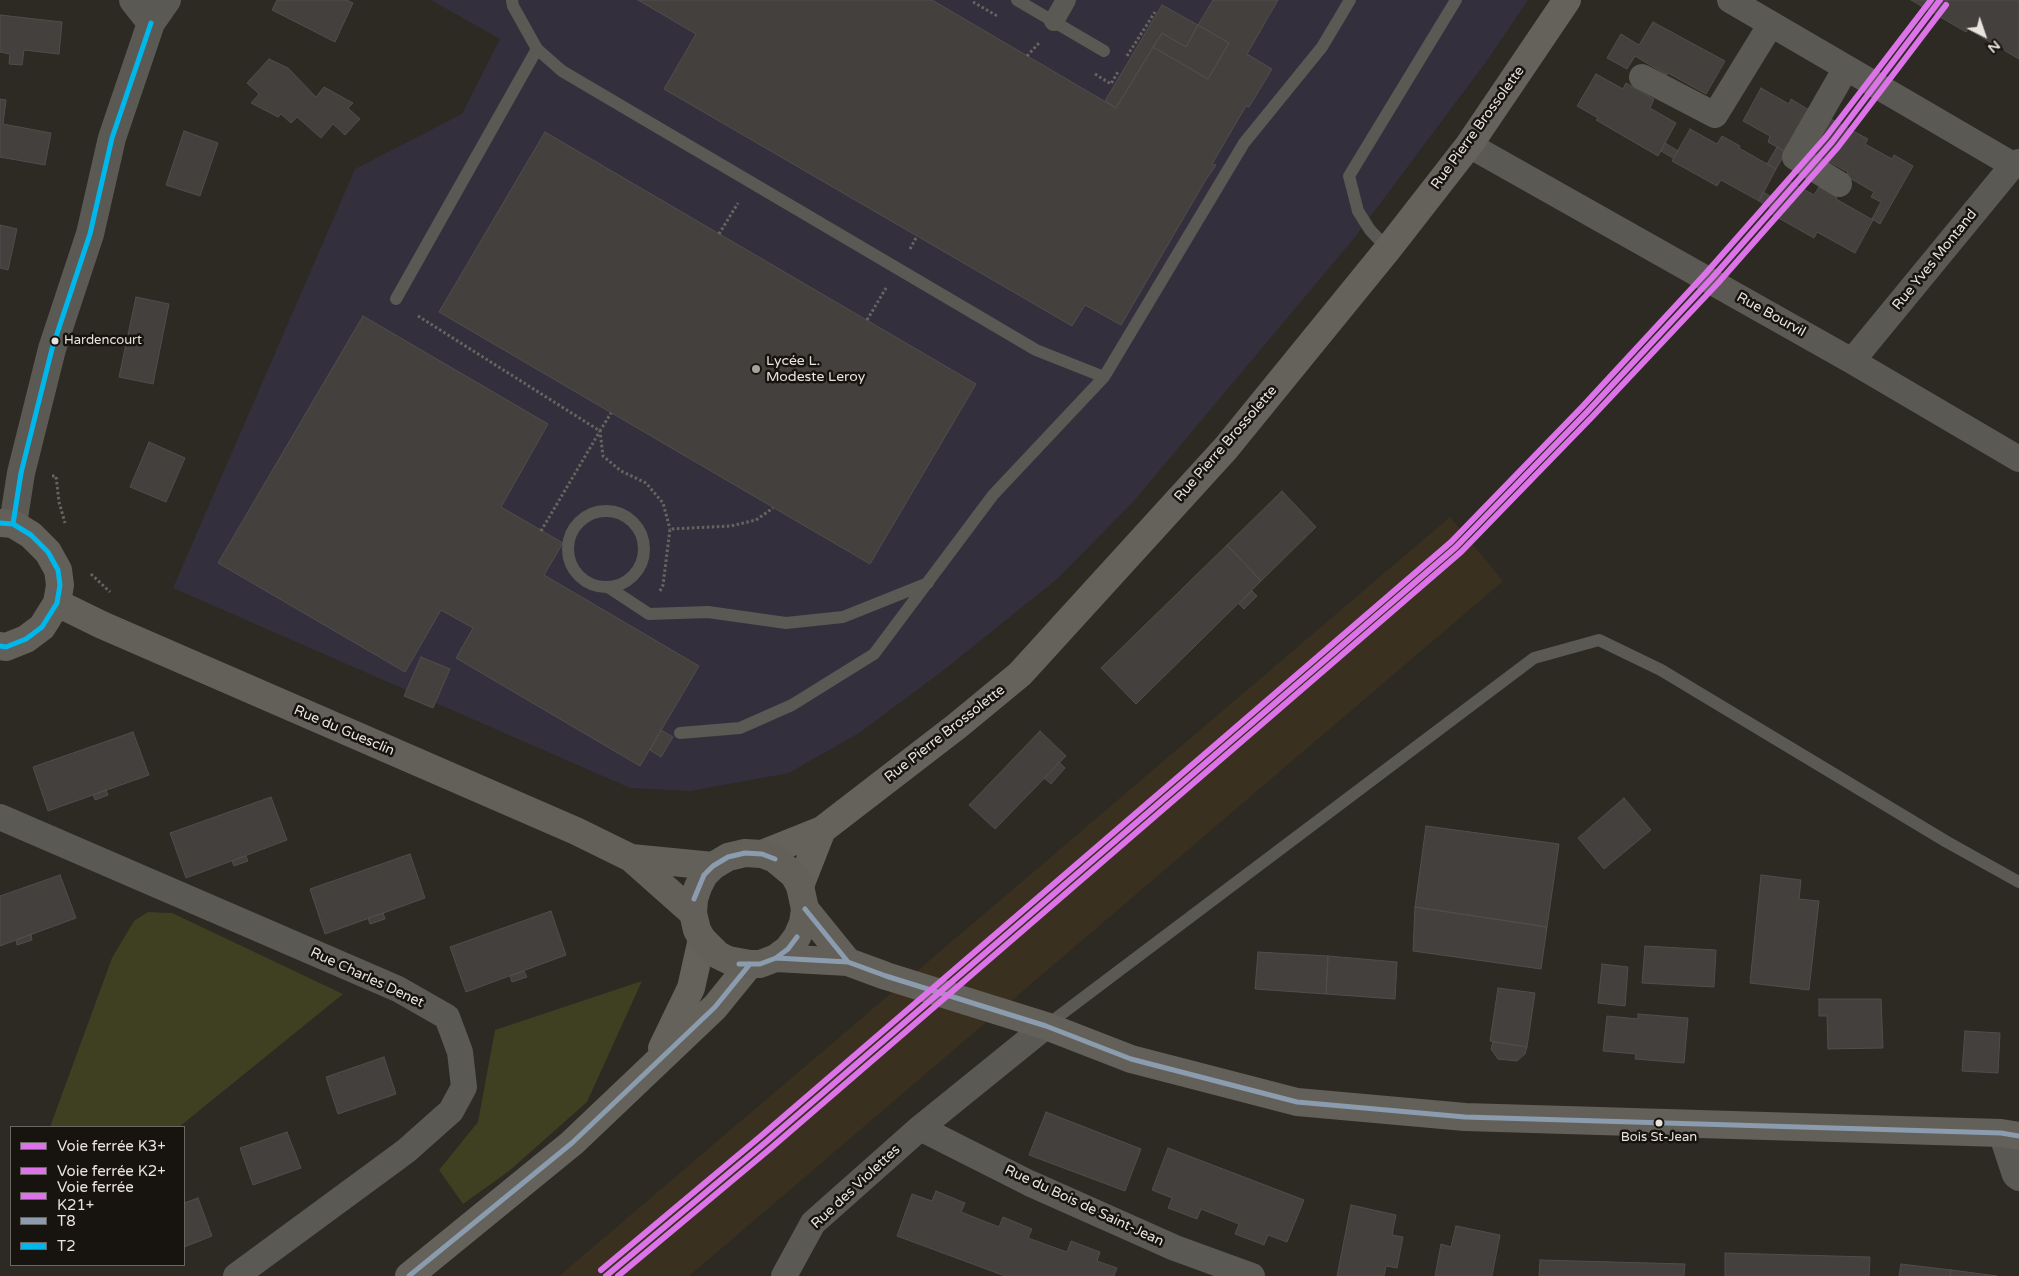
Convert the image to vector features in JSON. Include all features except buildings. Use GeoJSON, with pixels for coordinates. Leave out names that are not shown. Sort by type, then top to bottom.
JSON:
{"type":"FeatureCollection","features":[{"type":"Feature","properties":{"kind":"main road","name":"Rue Pierre Brossolette"},"geometry":{"type":"LineString","coordinates":[[762,854],[822,830],[957,726],[1020,674],[1226,448],[1388,249],[1469,145],[1567,0]]}},
{"type":"Feature","properties":{"kind":"main road"},"geometry":{"type":"LineString","coordinates":[[0,646],[6,647],[26,639],[42,627],[57,603],[60,585],[58,570],[48,552],[31,535],[7,523]]}},
{"type":"Feature","properties":{"kind":"main road","name":"Rue du Guesclin"},"geometry":{"type":"LineString","coordinates":[[57,603],[102,626],[576,831],[631,858]]}},
{"type":"Feature","properties":{"kind":"main road"},"geometry":{"type":"LineString","coordinates":[[409,1276],[572,1143],[763,961],[788,949],[797,937],[803,923],[802,897],[822,830]]}},
{"type":"Feature","properties":{"kind":"main road"},"geometry":{"type":"LineString","coordinates":[[848,962],[802,897],[794,875],[775,859],[762,854],[745,853],[728,856],[704,875],[694,900],[693,912],[697,930],[702,939],[718,955],[739,964],[763,961],[848,962],[886,976],[1046,1026],[1131,1059],[1298,1102],[1465,1117],[2010,1135]]}},
{"type":"Feature","properties":{"kind":"main road"},"geometry":{"type":"LineString","coordinates":[[631,858],[714,866]]}},
{"type":"Feature","properties":{"kind":"main road"},"geometry":{"type":"LineString","coordinates":[[631,858],[693,912]]}},
{"type":"Feature","properties":{"kind":"main road"},"geometry":{"type":"LineString","coordinates":[[655,1063],[691,988],[702,939]]}},
{"type":"Feature","properties":{"kind":"street"},"geometry":{"type":"LineString","coordinates":[[133,0],[151,22]]}},
{"type":"Feature","properties":{"kind":"street"},"geometry":{"type":"LineString","coordinates":[[7,523],[52,349],[90,234],[112,138],[151,22],[167,0]]}},
{"type":"Feature","properties":{"kind":"street"},"geometry":{"type":"LineString","coordinates":[[1054,21],[1066,0]]}},
{"type":"Feature","properties":{"kind":"street"},"geometry":{"type":"LineString","coordinates":[[1730,0],[1846,68],[2016,163]]}},
{"type":"Feature","properties":{"kind":"street"},"geometry":{"type":"LineString","coordinates":[[1642,77],[1715,115],[1771,24]]}},
{"type":"Feature","properties":{"kind":"street"},"geometry":{"type":"LineString","coordinates":[[1839,184],[1795,158],[1846,68]]}},
{"type":"Feature","properties":{"kind":"street","name":"Rue Bourvil"},"geometry":{"type":"LineString","coordinates":[[1469,145],[1852,361],[2019,459]]}},
{"type":"Feature","properties":{"kind":"street","name":"Rue Yves Montand"},"geometry":{"type":"LineString","coordinates":[[1852,361],[2016,163]]}},
{"type":"Feature","properties":{"kind":"street","name":"Rue Charles Denet"},"geometry":{"type":"LineString","coordinates":[[0,817],[398,989],[447,1017],[460,1052],[464,1087],[451,1111],[406,1151],[236,1276]]}},
{"type":"Feature","properties":{"kind":"street","name":"Rue des Violettes"},"geometry":{"type":"LineString","coordinates":[[784,1276],[813,1223],[920,1128],[1046,1026]]}},
{"type":"Feature","properties":{"kind":"street","name":"Rue du Bois de Saint-Jean"},"geometry":{"type":"LineString","coordinates":[[920,1128],[1030,1183],[1175,1248],[1252,1276]]}},
{"type":"Feature","properties":{"kind":"street"},"geometry":{"type":"LineString","coordinates":[[2010,1135],[2015,1175],[2019,1178]]}},
{"type":"Feature","properties":{"kind":"lane"},"geometry":{"type":"LineString","coordinates":[[512,0],[513,6],[536,49],[562,71],[1036,350],[1104,377]]}},
{"type":"Feature","properties":{"kind":"lane"},"geometry":{"type":"LineString","coordinates":[[1017,0],[1104,51]]}},
{"type":"Feature","properties":{"kind":"lane"},"geometry":{"type":"LineString","coordinates":[[680,733],[740,728],[792,705],[874,654],[994,495],[1104,377],[1244,143],[1322,47],[1350,0]]}},
{"type":"Feature","properties":{"kind":"lane"},"geometry":{"type":"LineString","coordinates":[[1388,249],[1370,230],[1358,211],[1350,176],[1456,0]]}},
{"type":"Feature","properties":{"kind":"lane"},"geometry":{"type":"LineString","coordinates":[[396,299],[536,49]]}},
{"type":"Feature","properties":{"kind":"lane"},"geometry":{"type":"LineString","coordinates":[[608,587],[621,584],[632,577],[640,566],[644,553],[643,541],[638,528],[629,519],[617,512],[605,511],[582,519],[574,528],[569,539],[570,563],[576,573],[585,581],[596,586],[608,587],[649,614],[708,612],[786,623],[843,618],[928,583]]}},
{"type":"Feature","properties":{"kind":"lane"},"geometry":{"type":"LineString","coordinates":[[1046,1026],[1534,658],[1599,640],[1661,670],[1947,842],[2019,882]]}},
{"type":"Feature","properties":{"kind":"path"},"geometry":{"type":"LineString","coordinates":[[418,316],[600,431]]}},
{"type":"Feature","properties":{"kind":"path"},"geometry":{"type":"LineString","coordinates":[[541,530],[611,413]]}},
{"type":"Feature","properties":{"kind":"path"},"geometry":{"type":"LineString","coordinates":[[600,431],[603,456],[621,470],[646,483],[663,503],[670,529],[663,585],[649,614]]}},
{"type":"Feature","properties":{"kind":"path"},"geometry":{"type":"LineString","coordinates":[[56,476],[59,502],[66,526]]}},
{"type":"Feature","properties":{"kind":"path"},"geometry":{"type":"LineString","coordinates":[[670,529],[731,526],[756,520],[773,508]]}},
{"type":"Feature","properties":{"kind":"path"},"geometry":{"type":"LineString","coordinates":[[87,569],[112,594]]}},
{"type":"Feature","properties":{"kind":"shaded area","name":"Lycée L. Modeste Leroy"},"geometry":{"type":"Polygon","coordinates":[[[431,0],[1528,0],[1486,62],[1355,237],[1133,502],[1057,579],[940,673],[859,733],[789,773],[690,791],[630,788],[173,588],[355,169],[462,114],[500,39],[431,0]]]}},
{"type":"Feature","properties":{"kind":"shaded area"},"geometry":{"type":"Polygon","coordinates":[[[1450,517],[1503,581],[689,1276],[559,1276],[1450,517]]]}},
{"type":"Feature","properties":{"kind":"green space"},"geometry":{"type":"Polygon","coordinates":[[[148,912],[172,913],[343,994],[180,1126],[50,1126],[112,958],[134,921],[148,912]]]}},
{"type":"Feature","properties":{"kind":"green space"},"geometry":{"type":"Polygon","coordinates":[[[642,981],[587,1102],[509,1171],[463,1204],[439,1170],[478,1122],[495,1030],[642,981]]]}},
{"type":"Feature","properties":{"kind":"rail line","name":"K21+"},"geometry":{"type":"LineString","coordinates":[[601,1270],[761,1136],[1451,542],[1582,407],[1706,273],[1826,137],[1931,0]]}},
{"type":"Feature","properties":{"kind":"rail line","name":"K3+"},"geometry":{"type":"LineString","coordinates":[[606,1276],[766,1142],[1456,547],[1587,412],[1712,278],[1832,142],[1940,0]]}},
{"type":"Feature","properties":{"kind":"rail line","name":"K2+"},"geometry":{"type":"LineString","coordinates":[[618,1276],[771,1148],[1461,552],[1718,283],[1838,147],[1946,5]]}},
{"type":"Feature","properties":{"kind":"transit line","name":"T2"},"geometry":{"type":"LineString","coordinates":[[13,524],[21,473],[52,349],[90,234],[112,138],[151,23]]}},
{"type":"Feature","properties":{"kind":"transit line","name":"T2"},"geometry":{"type":"LineString","coordinates":[[0,523],[13,524],[31,535],[48,552],[58,570],[60,585],[57,603],[42,627],[26,639],[6,647],[0,646]]}},
{"type":"Feature","properties":{"kind":"transit line","name":"T8"},"geometry":{"type":"LineString","coordinates":[[694,899],[704,875],[713,866],[728,857],[745,853],[762,854],[775,859]]}},
{"type":"Feature","properties":{"kind":"transit line","name":"T8"},"geometry":{"type":"LineString","coordinates":[[805,909],[848,962],[875,972]]}},
{"type":"Feature","properties":{"kind":"transit line","name":"T8"},"geometry":{"type":"LineString","coordinates":[[739,964],[760,964],[776,958],[788,949],[797,937]]}},
{"type":"Feature","properties":{"kind":"transit line","name":"T8"},"geometry":{"type":"LineString","coordinates":[[776,958],[848,962],[886,976],[1046,1026],[1131,1059],[1297,1102],[1465,1117],[2001,1133],[2019,1136]]}},
{"type":"Feature","properties":{"kind":"transit line","name":"T8"},"geometry":{"type":"LineString","coordinates":[[409,1276],[572,1143],[715,1007],[750,964]]}},
{"type":"Feature","properties":{"kind":"place","name":"Hardencourt"},"geometry":{"type":"Point","coordinates":[55,341]}},
{"type":"Feature","properties":{"kind":"place","name":"Lycée L. Modeste Leroy"},"geometry":{"type":"Point","coordinates":[756,369]}},
{"type":"Feature","properties":{"kind":"place","name":"Bois St-Jean"},"geometry":{"type":"Point","coordinates":[1659,1123]}}]}
